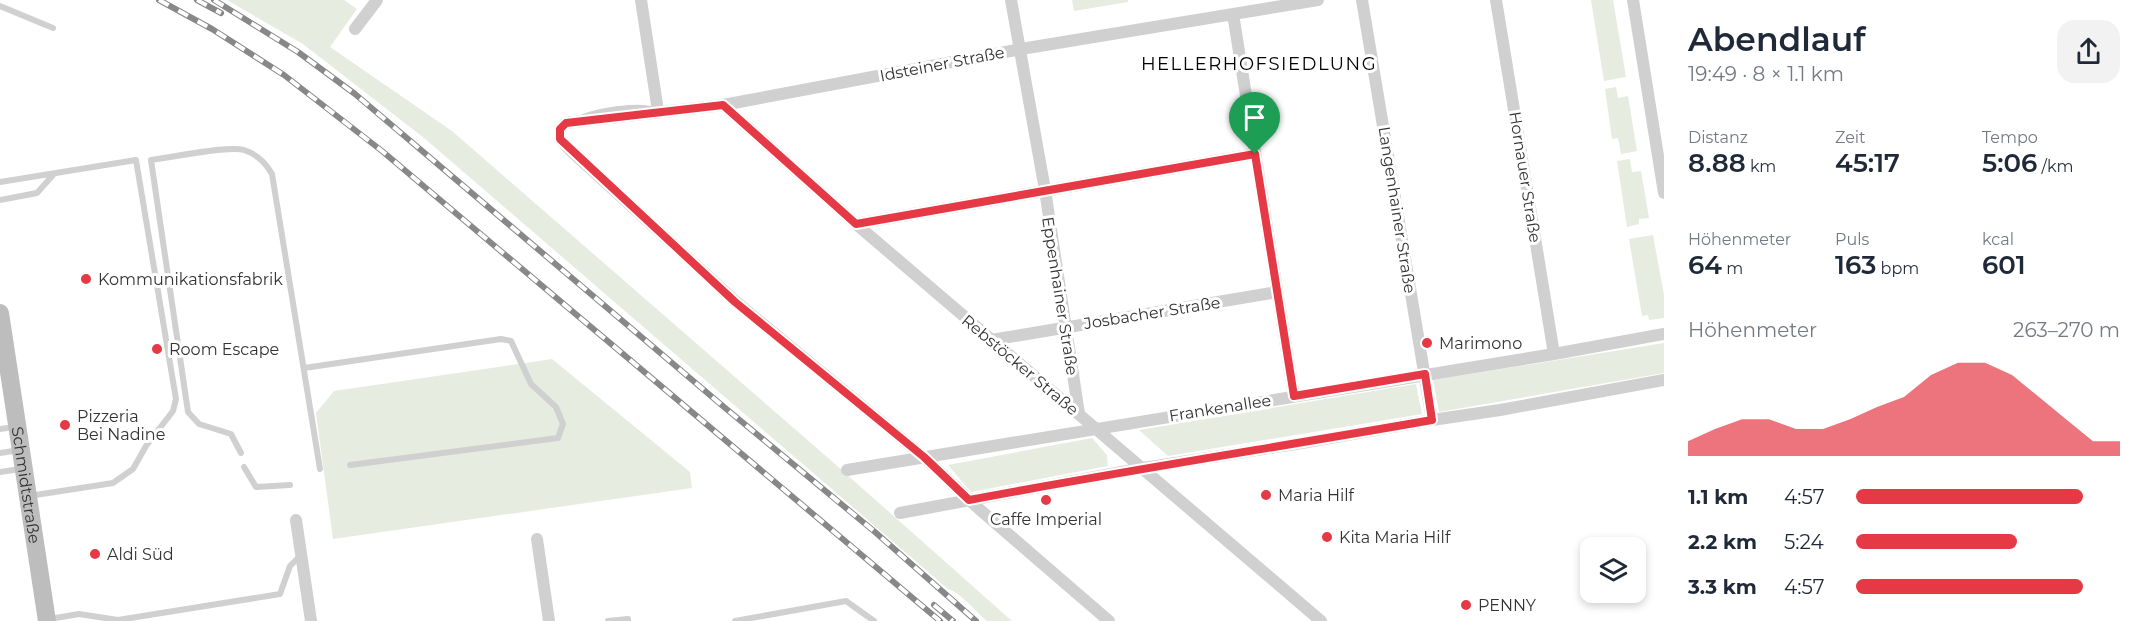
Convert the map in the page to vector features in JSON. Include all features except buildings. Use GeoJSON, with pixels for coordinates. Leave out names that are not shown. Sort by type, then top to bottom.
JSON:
{"type":"FeatureCollection","features":[{"type":"Feature","properties":{"kind":"main road","name":"Schmidtstraße"},"geometry":{"type":"LineString","coordinates":[[0,313],[9,428],[21,450],[43,620]]}},
{"type":"Feature","properties":{"kind":"street"},"geometry":{"type":"LineString","coordinates":[[355,28],[378,0]]}},
{"type":"Feature","properties":{"kind":"street"},"geometry":{"type":"LineString","coordinates":[[641,0],[658,111]]}},
{"type":"Feature","properties":{"kind":"street","name":"Eppenhainer Straße"},"geometry":{"type":"LineString","coordinates":[[1011,0],[1045,190],[1079,414]]}},
{"type":"Feature","properties":{"kind":"street","name":"Idsteiner Straße"},"geometry":{"type":"LineString","coordinates":[[924,457],[735,302],[570,150],[560,139],[560,129],[566,123],[723,105],[1021,49],[1318,0]]}},
{"type":"Feature","properties":{"kind":"street","name":"Langenhainer Straße"},"geometry":{"type":"LineString","coordinates":[[1362,0],[1432,420]]}},
{"type":"Feature","properties":{"kind":"street","name":"Hornauer Straße"},"geometry":{"type":"LineString","coordinates":[[1496,0],[1554,354]]}},
{"type":"Feature","properties":{"kind":"street"},"geometry":{"type":"LineString","coordinates":[[1633,0],[1664,193]]}},
{"type":"Feature","properties":{"kind":"street"},"geometry":{"type":"LineString","coordinates":[[1233,14],[1294,396]]}},
{"type":"Feature","properties":{"kind":"street","name":"Rebstöcker Straße"},"geometry":{"type":"LineString","coordinates":[[723,105],[856,224],[1321,621]]}},
{"type":"Feature","properties":{"kind":"street"},"geometry":{"type":"LineString","coordinates":[[856,224],[1255,154]]}},
{"type":"Feature","properties":{"kind":"street","name":"Josbacher Straße"},"geometry":{"type":"LineString","coordinates":[[991,340],[1277,292]]}},
{"type":"Feature","properties":{"kind":"street","name":"Frankenallee"},"geometry":{"type":"LineString","coordinates":[[847,470],[1664,334]]}},
{"type":"Feature","properties":{"kind":"street"},"geometry":{"type":"LineString","coordinates":[[900,513],[1143,468],[1500,410],[1664,380]]}},
{"type":"Feature","properties":{"kind":"street"},"geometry":{"type":"LineString","coordinates":[[924,457],[969,500],[1109,621]]}},
{"type":"Feature","properties":{"kind":"street"},"geometry":{"type":"LineString","coordinates":[[296,520],[311,621]]}},
{"type":"Feature","properties":{"kind":"street"},"geometry":{"type":"LineString","coordinates":[[537,539],[549,621]]}},
{"type":"Feature","properties":{"kind":"lane"},"geometry":{"type":"LineString","coordinates":[[0,6],[53,28]]}},
{"type":"Feature","properties":{"kind":"lane"},"geometry":{"type":"LineString","coordinates":[[241,453],[231,434],[199,424],[188,412],[151,160],[228,149],[244,150],[265,162],[272,174],[320,469]]}},
{"type":"Feature","properties":{"kind":"lane"},"geometry":{"type":"LineString","coordinates":[[0,182],[136,160],[176,399],[172,411],[146,446],[133,469],[113,483],[28,496]]}},
{"type":"Feature","properties":{"kind":"lane"},"geometry":{"type":"LineString","coordinates":[[0,200],[37,193],[53,175]]}},
{"type":"Feature","properties":{"kind":"lane"},"geometry":{"type":"LineString","coordinates":[[304,368],[501,339],[511,341],[531,384],[556,407],[563,424],[558,438],[350,465]]}},
{"type":"Feature","properties":{"kind":"lane"},"geometry":{"type":"LineString","coordinates":[[0,453],[21,450]]}},
{"type":"Feature","properties":{"kind":"lane"},"geometry":{"type":"LineString","coordinates":[[244,467],[256,487],[290,485]]}},
{"type":"Feature","properties":{"kind":"lane"},"geometry":{"type":"LineString","coordinates":[[0,472],[24,468]]}},
{"type":"Feature","properties":{"kind":"lane"},"geometry":{"type":"LineString","coordinates":[[43,620],[79,614],[118,620],[280,594],[291,566],[301,555]]}},
{"type":"Feature","properties":{"kind":"lane"},"geometry":{"type":"LineString","coordinates":[[735,621],[846,601],[874,621]]}},
{"type":"Feature","properties":{"kind":"lane"},"geometry":{"type":"LineString","coordinates":[[608,621],[628,619],[628,621]]}},
{"type":"Feature","properties":{"kind":"shaded area"},"geometry":{"type":"Polygon","coordinates":[[[227,0],[344,0],[357,9],[330,47],[452,131],[1012,621],[987,621],[963,598],[948,589],[424,138],[303,44],[227,0]]]}},
{"type":"Feature","properties":{"kind":"shaded area"},"geometry":{"type":"Polygon","coordinates":[[[1072,0],[1128,0],[1128,2],[1074,11],[1072,0]]]}},
{"type":"Feature","properties":{"kind":"shaded area"},"geometry":{"type":"Polygon","coordinates":[[[1591,0],[1613,0],[1626,77],[1604,81],[1591,0]]]}},
{"type":"Feature","properties":{"kind":"shaded area"},"geometry":{"type":"Polygon","coordinates":[[[1616,87],[1618,98],[1628,96],[1637,151],[1621,154],[1618,138],[1612,139],[1605,89],[1616,87]]]}},
{"type":"Feature","properties":{"kind":"shaded area"},"geometry":{"type":"Polygon","coordinates":[[[1630,159],[1632,172],[1641,171],[1649,218],[1639,219],[1639,224],[1627,227],[1617,161],[1630,159]]]}},
{"type":"Feature","properties":{"kind":"shaded area"},"geometry":{"type":"Polygon","coordinates":[[[1653,235],[1664,295],[1664,318],[1649,320],[1648,315],[1642,316],[1629,239],[1653,235]]]}},
{"type":"Feature","properties":{"kind":"shaded area"},"geometry":{"type":"Polygon","coordinates":[[[1664,343],[1664,373],[1439,412],[1433,380],[1664,343]]]}},
{"type":"Feature","properties":{"kind":"shaded area"},"geometry":{"type":"Polygon","coordinates":[[[552,359],[690,472],[692,488],[333,539],[316,413],[334,391],[552,359]]]}},
{"type":"Feature","properties":{"kind":"shaded area"},"geometry":{"type":"Polygon","coordinates":[[[1416,384],[1422,414],[1168,456],[1139,430],[1416,384]]]}},
{"type":"Feature","properties":{"kind":"shaded area"},"geometry":{"type":"Polygon","coordinates":[[[1092,438],[1107,455],[1108,466],[971,492],[948,465],[1092,438]]]}},
{"type":"Feature","properties":{"kind":"railway"},"geometry":{"type":"LineString","coordinates":[[159,0],[212,29],[284,75],[382,151],[940,621]]}},
{"type":"Feature","properties":{"kind":"railway"},"geometry":{"type":"LineString","coordinates":[[197,0],[221,13]]}},
{"type":"Feature","properties":{"kind":"railway"},"geometry":{"type":"LineString","coordinates":[[214,0],[298,52],[355,94],[875,532],[976,621]]}},
{"type":"Feature","properties":{"kind":"railway"},"geometry":{"type":"LineString","coordinates":[[934,605],[953,621]]}},
{"type":"Feature","properties":{"kind":"place","name":"Kommunikationsfabrik"},"geometry":{"type":"Point","coordinates":[86,279]}},
{"type":"Feature","properties":{"kind":"place","name":"Marimono"},"geometry":{"type":"Point","coordinates":[1427,343]}},
{"type":"Feature","properties":{"kind":"place","name":"Room Escape"},"geometry":{"type":"Point","coordinates":[157,349]}},
{"type":"Feature","properties":{"kind":"place","name":"Pizzeria Bei Nadine"},"geometry":{"type":"Point","coordinates":[65,425]}},
{"type":"Feature","properties":{"kind":"place","name":"Maria Hilf"},"geometry":{"type":"Point","coordinates":[1266,495]}},
{"type":"Feature","properties":{"kind":"place","name":"Caffe Imperial"},"geometry":{"type":"Point","coordinates":[1046,500]}},
{"type":"Feature","properties":{"kind":"place","name":"Kita Maria Hilf"},"geometry":{"type":"Point","coordinates":[1327,537]}},
{"type":"Feature","properties":{"kind":"place","name":"Aldi Süd"},"geometry":{"type":"Point","coordinates":[95,554]}},
{"type":"Feature","properties":{"kind":"place","name":"PENNY"},"geometry":{"type":"Point","coordinates":[1466,605]}},
{"type":"Feature","properties":{"kind":"district","name":"HELLERHOFSIEDLUNG"},"geometry":{"type":"Point","coordinates":[1259,64]}},
{"type":"Feature","properties":{"kind":"route"},"geometry":{"type":"LineString","coordinates":[[723,105],[856,224],[1255,154],[1294,396],[1425,374],[1432,420],[1143,468],[969,500],[924,457],[735,302],[570,150],[560,139],[560,129],[566,123],[723,105]]}}]}
